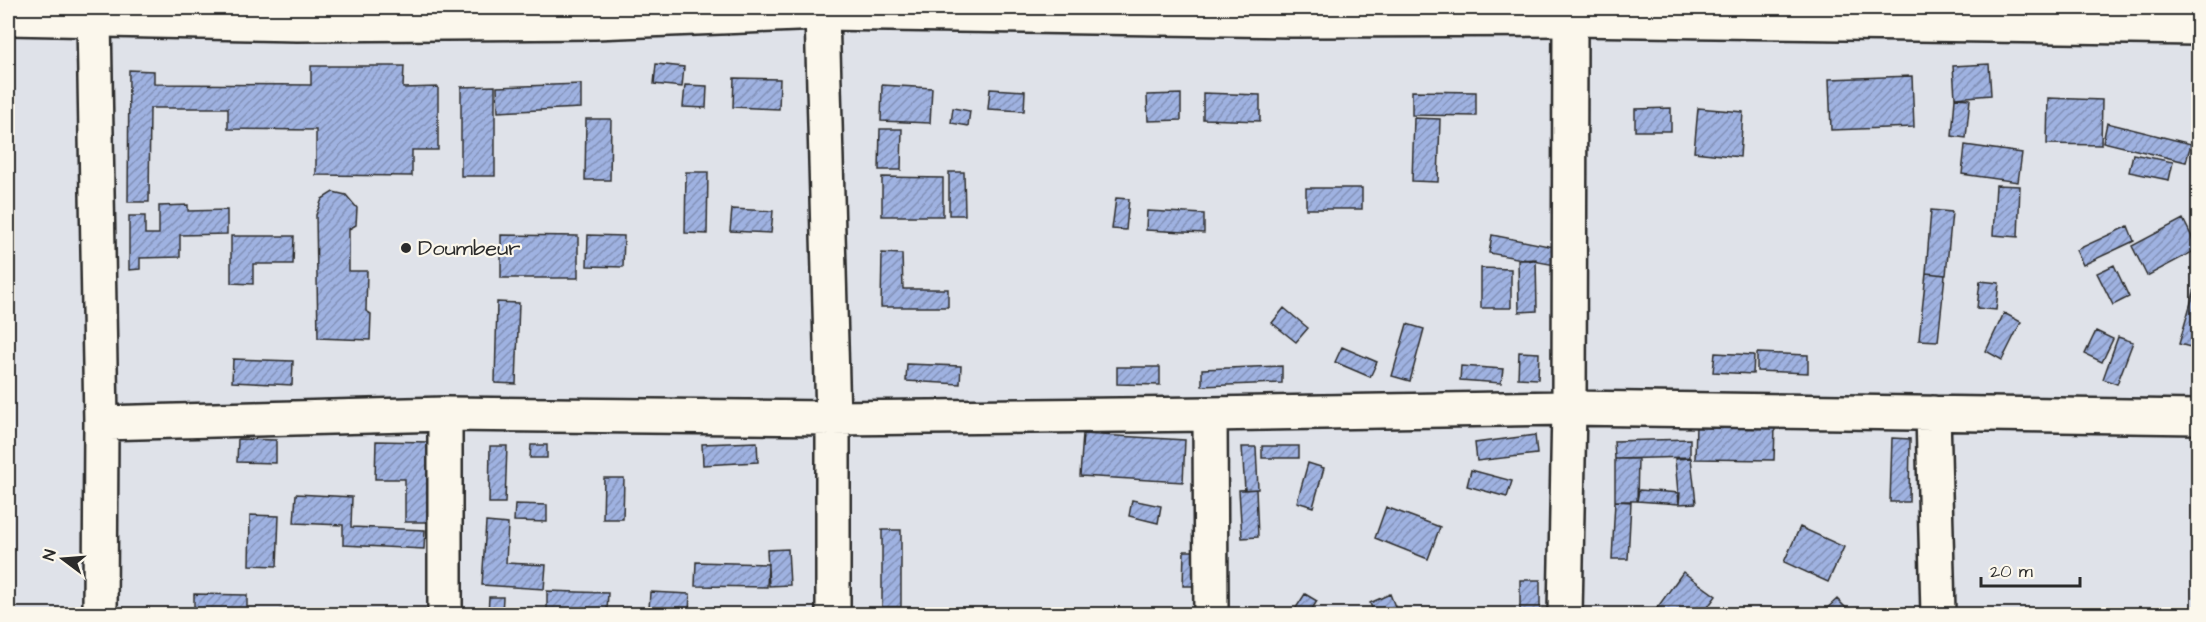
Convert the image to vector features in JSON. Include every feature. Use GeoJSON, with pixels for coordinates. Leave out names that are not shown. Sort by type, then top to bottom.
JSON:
{"type":"FeatureCollection","features":[{"type":"Feature","properties":{"kind":"street"},"geometry":{"type":"LineString","coordinates":[[822,13],[833,417],[833,615]]}},
{"type":"Feature","properties":{"kind":"street"},"geometry":{"type":"LineString","coordinates":[[8,18],[297,16],[595,22],[822,13],[1291,14],[2199,28]]}},
{"type":"Feature","properties":{"kind":"street"},"geometry":{"type":"LineString","coordinates":[[94,19],[101,423],[100,615]]}},
{"type":"Feature","properties":{"kind":"street"},"geometry":{"type":"LineString","coordinates":[[1565,615],[1569,408],[1570,19]]}},
{"type":"Feature","properties":{"kind":"street"},"geometry":{"type":"LineString","coordinates":[[101,423],[445,414],[833,417],[1569,408],[2199,417]]}},
{"type":"Feature","properties":{"kind":"street"},"geometry":{"type":"LineString","coordinates":[[1933,413],[1938,615]]}},
{"type":"Feature","properties":{"kind":"street"},"geometry":{"type":"LineString","coordinates":[[445,414],[445,615]]}},
{"type":"Feature","properties":{"kind":"street"},"geometry":{"type":"LineString","coordinates":[[1210,414],[1211,615]]}},
{"type":"Feature","properties":{"kind":"building"},"geometry":{"type":"Polygon","coordinates":[[[656,64],[684,67],[682,87],[654,84],[656,64]]]}},
{"type":"Feature","properties":{"kind":"building"},"geometry":{"type":"Polygon","coordinates":[[[1989,64],[1991,95],[1955,98],[1953,66],[1989,64]]]}},
{"type":"Feature","properties":{"kind":"building"},"geometry":{"type":"Polygon","coordinates":[[[311,66],[404,66],[403,88],[438,87],[438,150],[412,150],[412,176],[316,175],[316,130],[228,129],[228,108],[150,108],[149,202],[128,202],[129,70],[154,71],[154,84],[311,85],[311,66]]]}},
{"type":"Feature","properties":{"kind":"building"},"geometry":{"type":"Polygon","coordinates":[[[1912,76],[1914,127],[1831,130],[1829,79],[1912,76]]]}},
{"type":"Feature","properties":{"kind":"building"},"geometry":{"type":"Polygon","coordinates":[[[734,78],[780,79],[779,109],[733,107],[734,78]]]}},
{"type":"Feature","properties":{"kind":"building"},"geometry":{"type":"Polygon","coordinates":[[[581,84],[581,108],[498,112],[497,87],[581,84]]]}},
{"type":"Feature","properties":{"kind":"building"},"geometry":{"type":"Polygon","coordinates":[[[685,85],[707,86],[706,108],[683,107],[685,85]]]}},
{"type":"Feature","properties":{"kind":"building"},"geometry":{"type":"Polygon","coordinates":[[[882,85],[932,88],[930,123],[881,121],[882,85]]]}},
{"type":"Feature","properties":{"kind":"building"},"geometry":{"type":"Polygon","coordinates":[[[495,86],[495,176],[461,176],[461,87],[495,86]]]}},
{"type":"Feature","properties":{"kind":"building"},"geometry":{"type":"Polygon","coordinates":[[[990,89],[1025,91],[1024,111],[988,109],[990,89]]]}},
{"type":"Feature","properties":{"kind":"building"},"geometry":{"type":"Polygon","coordinates":[[[1412,91],[1476,92],[1476,116],[1412,115],[1412,91]]]}},
{"type":"Feature","properties":{"kind":"building"},"geometry":{"type":"Polygon","coordinates":[[[1203,93],[1260,95],[1260,121],[1203,119],[1203,93]]]}},
{"type":"Feature","properties":{"kind":"building"},"geometry":{"type":"Polygon","coordinates":[[[1181,94],[1181,120],[1148,121],[1147,95],[1181,94]]]}},
{"type":"Feature","properties":{"kind":"building"},"geometry":{"type":"Polygon","coordinates":[[[1955,98],[1970,99],[1966,138],[1952,136],[1955,98]]]}},
{"type":"Feature","properties":{"kind":"building"},"geometry":{"type":"Polygon","coordinates":[[[2048,98],[2102,100],[2101,145],[2047,144],[2048,98]]]}},
{"type":"Feature","properties":{"kind":"building"},"geometry":{"type":"Polygon","coordinates":[[[953,108],[970,111],[968,126],[951,123],[953,108]]]}},
{"type":"Feature","properties":{"kind":"building"},"geometry":{"type":"Polygon","coordinates":[[[1671,108],[1671,131],[1635,131],[1635,109],[1671,108]]]}},
{"type":"Feature","properties":{"kind":"building"},"geometry":{"type":"Polygon","coordinates":[[[1698,108],[1743,112],[1740,157],[1694,152],[1698,108]]]}},
{"type":"Feature","properties":{"kind":"building"},"geometry":{"type":"Polygon","coordinates":[[[1414,118],[1440,119],[1438,182],[1412,181],[1414,118]]]}},
{"type":"Feature","properties":{"kind":"building"},"geometry":{"type":"Polygon","coordinates":[[[586,119],[611,119],[610,180],[585,180],[586,119]]]}},
{"type":"Feature","properties":{"kind":"building"},"geometry":{"type":"Polygon","coordinates":[[[2107,123],[2191,144],[2186,162],[2103,142],[2107,123]]]}},
{"type":"Feature","properties":{"kind":"building"},"geometry":{"type":"Polygon","coordinates":[[[880,129],[902,129],[901,170],[879,170],[880,129]]]}},
{"type":"Feature","properties":{"kind":"building"},"geometry":{"type":"Polygon","coordinates":[[[1965,145],[2022,153],[2018,182],[1962,174],[1965,145]]]}},
{"type":"Feature","properties":{"kind":"building"},"geometry":{"type":"Polygon","coordinates":[[[2133,154],[2173,162],[2169,180],[2129,172],[2133,154]]]}},
{"type":"Feature","properties":{"kind":"building"},"geometry":{"type":"Polygon","coordinates":[[[686,172],[708,172],[707,234],[685,233],[686,172]]]}},
{"type":"Feature","properties":{"kind":"building"},"geometry":{"type":"Polygon","coordinates":[[[949,172],[964,172],[965,215],[949,215],[949,172]]]}},
{"type":"Feature","properties":{"kind":"building"},"geometry":{"type":"Polygon","coordinates":[[[882,177],[943,178],[943,216],[882,216],[882,177]]]}},
{"type":"Feature","properties":{"kind":"building"},"geometry":{"type":"Polygon","coordinates":[[[1996,185],[2020,186],[2018,237],[1993,235],[1996,185]]]}},
{"type":"Feature","properties":{"kind":"building"},"geometry":{"type":"Polygon","coordinates":[[[1306,188],[1362,188],[1362,209],[1306,209],[1306,188]]]}},
{"type":"Feature","properties":{"kind":"building"},"geometry":{"type":"Polygon","coordinates":[[[333,192],[346,195],[357,208],[356,225],[349,229],[349,271],[367,271],[366,311],[371,314],[370,340],[318,338],[316,215],[322,199],[333,192]]]}},
{"type":"Feature","properties":{"kind":"building"},"geometry":{"type":"Polygon","coordinates":[[[1116,198],[1129,199],[1126,230],[1112,229],[1116,198]]]}},
{"type":"Feature","properties":{"kind":"building"},"geometry":{"type":"Polygon","coordinates":[[[188,205],[188,211],[227,210],[227,234],[180,235],[180,257],[140,258],[140,269],[129,270],[129,216],[145,216],[145,234],[159,234],[159,206],[188,205]]]}},
{"type":"Feature","properties":{"kind":"building"},"geometry":{"type":"Polygon","coordinates":[[[732,209],[773,211],[771,233],[730,231],[732,209]]]}},
{"type":"Feature","properties":{"kind":"building"},"geometry":{"type":"Polygon","coordinates":[[[1931,210],[1952,212],[1946,275],[1926,273],[1931,210]]]}},
{"type":"Feature","properties":{"kind":"building"},"geometry":{"type":"Polygon","coordinates":[[[1147,211],[1204,214],[1204,233],[1146,230],[1147,211]]]}},
{"type":"Feature","properties":{"kind":"building"},"geometry":{"type":"Polygon","coordinates":[[[2183,219],[2198,249],[2147,276],[2132,246],[2183,219]]]}},
{"type":"Feature","properties":{"kind":"building"},"geometry":{"type":"Polygon","coordinates":[[[2128,226],[2134,241],[2083,265],[2076,250],[2128,226]]]}},
{"type":"Feature","properties":{"kind":"building"},"geometry":{"type":"Polygon","coordinates":[[[501,235],[578,236],[578,278],[501,278],[501,235]]]}},
{"type":"Feature","properties":{"kind":"building"},"geometry":{"type":"Polygon","coordinates":[[[588,235],[624,236],[623,267],[587,266],[588,235]]]}},
{"type":"Feature","properties":{"kind":"building"},"geometry":{"type":"Polygon","coordinates":[[[1492,235],[1559,248],[1555,265],[1489,253],[1492,235]]]}},
{"type":"Feature","properties":{"kind":"building"},"geometry":{"type":"Polygon","coordinates":[[[231,236],[294,236],[293,264],[253,264],[253,284],[231,283],[231,236]]]}},
{"type":"Feature","properties":{"kind":"building"},"geometry":{"type":"Polygon","coordinates":[[[882,253],[902,254],[903,289],[948,289],[948,307],[881,307],[882,253]]]}},
{"type":"Feature","properties":{"kind":"building"},"geometry":{"type":"Polygon","coordinates":[[[1536,259],[1537,311],[1519,312],[1518,260],[1536,259]]]}},
{"type":"Feature","properties":{"kind":"building"},"geometry":{"type":"Polygon","coordinates":[[[2114,265],[2129,297],[2113,305],[2097,273],[2114,265]]]}},
{"type":"Feature","properties":{"kind":"building"},"geometry":{"type":"Polygon","coordinates":[[[1481,268],[1511,269],[1511,308],[1481,308],[1481,268]]]}},
{"type":"Feature","properties":{"kind":"building"},"geometry":{"type":"Polygon","coordinates":[[[1926,273],[1945,275],[1938,341],[1919,340],[1926,273]]]}},
{"type":"Feature","properties":{"kind":"building"},"geometry":{"type":"Polygon","coordinates":[[[2198,278],[2198,349],[2179,344],[2198,278]]]}},
{"type":"Feature","properties":{"kind":"building"},"geometry":{"type":"Polygon","coordinates":[[[1980,281],[1999,283],[1996,310],[1977,308],[1980,281]]]}},
{"type":"Feature","properties":{"kind":"building"},"geometry":{"type":"Polygon","coordinates":[[[497,302],[519,303],[516,384],[495,383],[497,302]]]}},
{"type":"Feature","properties":{"kind":"building"},"geometry":{"type":"Polygon","coordinates":[[[1284,308],[1308,328],[1296,342],[1272,323],[1284,308]]]}},
{"type":"Feature","properties":{"kind":"building"},"geometry":{"type":"Polygon","coordinates":[[[2004,313],[2021,322],[2002,360],[1986,351],[2004,313]]]}},
{"type":"Feature","properties":{"kind":"building"},"geometry":{"type":"Polygon","coordinates":[[[1407,324],[1424,329],[1410,381],[1392,376],[1407,324]]]}},
{"type":"Feature","properties":{"kind":"building"},"geometry":{"type":"Polygon","coordinates":[[[2096,331],[2113,339],[2102,362],[2085,354],[2096,331]]]}},
{"type":"Feature","properties":{"kind":"building"},"geometry":{"type":"Polygon","coordinates":[[[2118,337],[2133,342],[2117,384],[2103,379],[2118,337]]]}},
{"type":"Feature","properties":{"kind":"building"},"geometry":{"type":"Polygon","coordinates":[[[1342,347],[1377,362],[1370,377],[1335,362],[1342,347]]]}},
{"type":"Feature","properties":{"kind":"building"},"geometry":{"type":"Polygon","coordinates":[[[1519,352],[1539,353],[1538,379],[1518,378],[1519,352]]]}},
{"type":"Feature","properties":{"kind":"building"},"geometry":{"type":"Polygon","coordinates":[[[1715,353],[1754,355],[1753,374],[1713,372],[1715,353]]]}},
{"type":"Feature","properties":{"kind":"building"},"geometry":{"type":"Polygon","coordinates":[[[1757,353],[1808,355],[1808,373],[1757,371],[1757,353]]]}},
{"type":"Feature","properties":{"kind":"building"},"geometry":{"type":"Polygon","coordinates":[[[233,359],[293,361],[292,385],[232,382],[233,359]]]}},
{"type":"Feature","properties":{"kind":"building"},"geometry":{"type":"Polygon","coordinates":[[[907,364],[961,366],[960,384],[906,381],[907,364]]]}},
{"type":"Feature","properties":{"kind":"building"},"geometry":{"type":"Polygon","coordinates":[[[1282,366],[1282,383],[1202,386],[1202,369],[1282,366]]]}},
{"type":"Feature","properties":{"kind":"building"},"geometry":{"type":"Polygon","coordinates":[[[1461,366],[1503,369],[1501,383],[1460,380],[1461,366]]]}},
{"type":"Feature","properties":{"kind":"building"},"geometry":{"type":"Polygon","coordinates":[[[1117,367],[1160,367],[1160,385],[1117,384],[1117,367]]]}},
{"type":"Feature","properties":{"kind":"building"},"geometry":{"type":"Polygon","coordinates":[[[1696,425],[1775,427],[1774,460],[1695,459],[1696,425]]]}},
{"type":"Feature","properties":{"kind":"building"},"geometry":{"type":"Polygon","coordinates":[[[1083,434],[1185,440],[1183,482],[1080,476],[1083,434]]]}},
{"type":"Feature","properties":{"kind":"building"},"geometry":{"type":"Polygon","coordinates":[[[1535,435],[1537,454],[1477,461],[1475,443],[1535,435]]]}},
{"type":"Feature","properties":{"kind":"building"},"geometry":{"type":"Polygon","coordinates":[[[1892,438],[1910,439],[1909,502],[1890,502],[1892,438]]]}},
{"type":"Feature","properties":{"kind":"building"},"geometry":{"type":"Polygon","coordinates":[[[238,439],[276,440],[276,463],[237,462],[238,439]]]}},
{"type":"Feature","properties":{"kind":"building"},"geometry":{"type":"Polygon","coordinates":[[[1690,439],[1690,457],[1615,459],[1614,441],[1690,439]]]}},
{"type":"Feature","properties":{"kind":"building"},"geometry":{"type":"Polygon","coordinates":[[[376,441],[429,442],[427,522],[405,522],[405,479],[375,479],[376,441]]]}},
{"type":"Feature","properties":{"kind":"building"},"geometry":{"type":"Polygon","coordinates":[[[757,442],[758,462],[703,465],[702,444],[757,442]]]}},
{"type":"Feature","properties":{"kind":"building"},"geometry":{"type":"Polygon","coordinates":[[[531,445],[547,445],[547,458],[530,458],[531,445]]]}},
{"type":"Feature","properties":{"kind":"building"},"geometry":{"type":"Polygon","coordinates":[[[490,446],[507,446],[505,503],[489,503],[490,446]]]}},
{"type":"Feature","properties":{"kind":"building"},"geometry":{"type":"Polygon","coordinates":[[[1262,446],[1299,446],[1299,458],[1262,458],[1262,446]]]}},
{"type":"Feature","properties":{"kind":"building"},"geometry":{"type":"Polygon","coordinates":[[[1242,447],[1256,447],[1258,489],[1245,490],[1242,447]]]}},
{"type":"Feature","properties":{"kind":"building"},"geometry":{"type":"Polygon","coordinates":[[[1691,458],[1696,503],[1679,504],[1675,459],[1691,458]]]}},
{"type":"Feature","properties":{"kind":"building"},"geometry":{"type":"Polygon","coordinates":[[[1615,459],[1638,459],[1637,501],[1615,501],[1615,459]]]}},
{"type":"Feature","properties":{"kind":"building"},"geometry":{"type":"Polygon","coordinates":[[[1308,463],[1324,468],[1313,507],[1297,502],[1308,463]]]}},
{"type":"Feature","properties":{"kind":"building"},"geometry":{"type":"Polygon","coordinates":[[[1471,470],[1512,481],[1507,497],[1467,486],[1471,470]]]}},
{"type":"Feature","properties":{"kind":"building"},"geometry":{"type":"Polygon","coordinates":[[[604,478],[624,478],[623,519],[603,519],[604,478]]]}},
{"type":"Feature","properties":{"kind":"building"},"geometry":{"type":"Polygon","coordinates":[[[1256,489],[1258,537],[1242,538],[1239,490],[1256,489]]]}},
{"type":"Feature","properties":{"kind":"building"},"geometry":{"type":"Polygon","coordinates":[[[1639,490],[1680,493],[1679,504],[1637,501],[1639,490]]]}},
{"type":"Feature","properties":{"kind":"building"},"geometry":{"type":"Polygon","coordinates":[[[296,494],[352,497],[351,527],[425,530],[424,549],[343,545],[343,525],[294,523],[296,494]]]}},
{"type":"Feature","properties":{"kind":"building"},"geometry":{"type":"Polygon","coordinates":[[[1132,500],[1161,506],[1158,523],[1129,516],[1132,500]]]}},
{"type":"Feature","properties":{"kind":"building"},"geometry":{"type":"Polygon","coordinates":[[[1615,501],[1631,502],[1628,559],[1612,559],[1615,501]]]}},
{"type":"Feature","properties":{"kind":"building"},"geometry":{"type":"Polygon","coordinates":[[[515,504],[547,505],[547,522],[514,521],[515,504]]]}},
{"type":"Feature","properties":{"kind":"building"},"geometry":{"type":"Polygon","coordinates":[[[1386,507],[1440,527],[1428,559],[1375,538],[1386,507]]]}},
{"type":"Feature","properties":{"kind":"building"},"geometry":{"type":"Polygon","coordinates":[[[250,515],[279,516],[277,566],[249,565],[250,515]]]}},
{"type":"Feature","properties":{"kind":"building"},"geometry":{"type":"Polygon","coordinates":[[[486,522],[508,524],[506,563],[546,565],[544,589],[482,585],[486,522]]]}},
{"type":"Feature","properties":{"kind":"building"},"geometry":{"type":"Polygon","coordinates":[[[1800,527],[1844,547],[1828,582],[1784,562],[1800,527]]]}},
{"type":"Feature","properties":{"kind":"building"},"geometry":{"type":"Polygon","coordinates":[[[882,530],[901,530],[901,607],[882,607],[882,530]]]}},
{"type":"Feature","properties":{"kind":"building"},"geometry":{"type":"Polygon","coordinates":[[[788,549],[790,585],[769,586],[767,550],[788,549]]]}},
{"type":"Feature","properties":{"kind":"building"},"geometry":{"type":"Polygon","coordinates":[[[1184,551],[1197,551],[1196,586],[1183,586],[1184,551]]]}},
{"type":"Feature","properties":{"kind":"building"},"geometry":{"type":"Polygon","coordinates":[[[696,562],[768,564],[767,587],[695,586],[696,562]]]}},
{"type":"Feature","properties":{"kind":"building"},"geometry":{"type":"Polygon","coordinates":[[[1683,572],[1716,596],[1703,614],[1666,614],[1657,608],[1683,572]]]}},
{"type":"Feature","properties":{"kind":"building"},"geometry":{"type":"Polygon","coordinates":[[[1520,580],[1540,580],[1540,614],[1520,614],[1520,580]]]}},
{"type":"Feature","properties":{"kind":"building"},"geometry":{"type":"Polygon","coordinates":[[[547,591],[608,593],[607,611],[547,609],[547,591]]]}},
{"type":"Feature","properties":{"kind":"building"},"geometry":{"type":"Polygon","coordinates":[[[650,592],[690,594],[689,612],[649,610],[650,592]]]}},
{"type":"Feature","properties":{"kind":"building"},"geometry":{"type":"Polygon","coordinates":[[[194,594],[247,595],[247,612],[194,610],[194,594]]]}},
{"type":"Feature","properties":{"kind":"building"},"geometry":{"type":"Polygon","coordinates":[[[1305,594],[1317,601],[1309,614],[1292,614],[1305,594]]]}},
{"type":"Feature","properties":{"kind":"building"},"geometry":{"type":"Polygon","coordinates":[[[1390,594],[1398,614],[1374,614],[1370,603],[1390,594]]]}},
{"type":"Feature","properties":{"kind":"building"},"geometry":{"type":"Polygon","coordinates":[[[489,597],[503,597],[502,614],[488,614],[489,597]]]}},
{"type":"Feature","properties":{"kind":"building"},"geometry":{"type":"Polygon","coordinates":[[[1837,599],[1852,614],[1821,614],[1837,599]]]}},
{"type":"Feature","properties":{"kind":"building"},"geometry":{"type":"Polygon","coordinates":[[[280,610],[306,611],[306,614],[280,614],[280,610]]]}},
{"type":"Feature","properties":{"kind":"building"},"geometry":{"type":"Polygon","coordinates":[[[313,610],[425,611],[425,614],[313,614],[313,610]]]}},
{"type":"Feature","properties":{"kind":"place","name":"Doumbeur"},"geometry":{"type":"Point","coordinates":[406,248]}}]}
